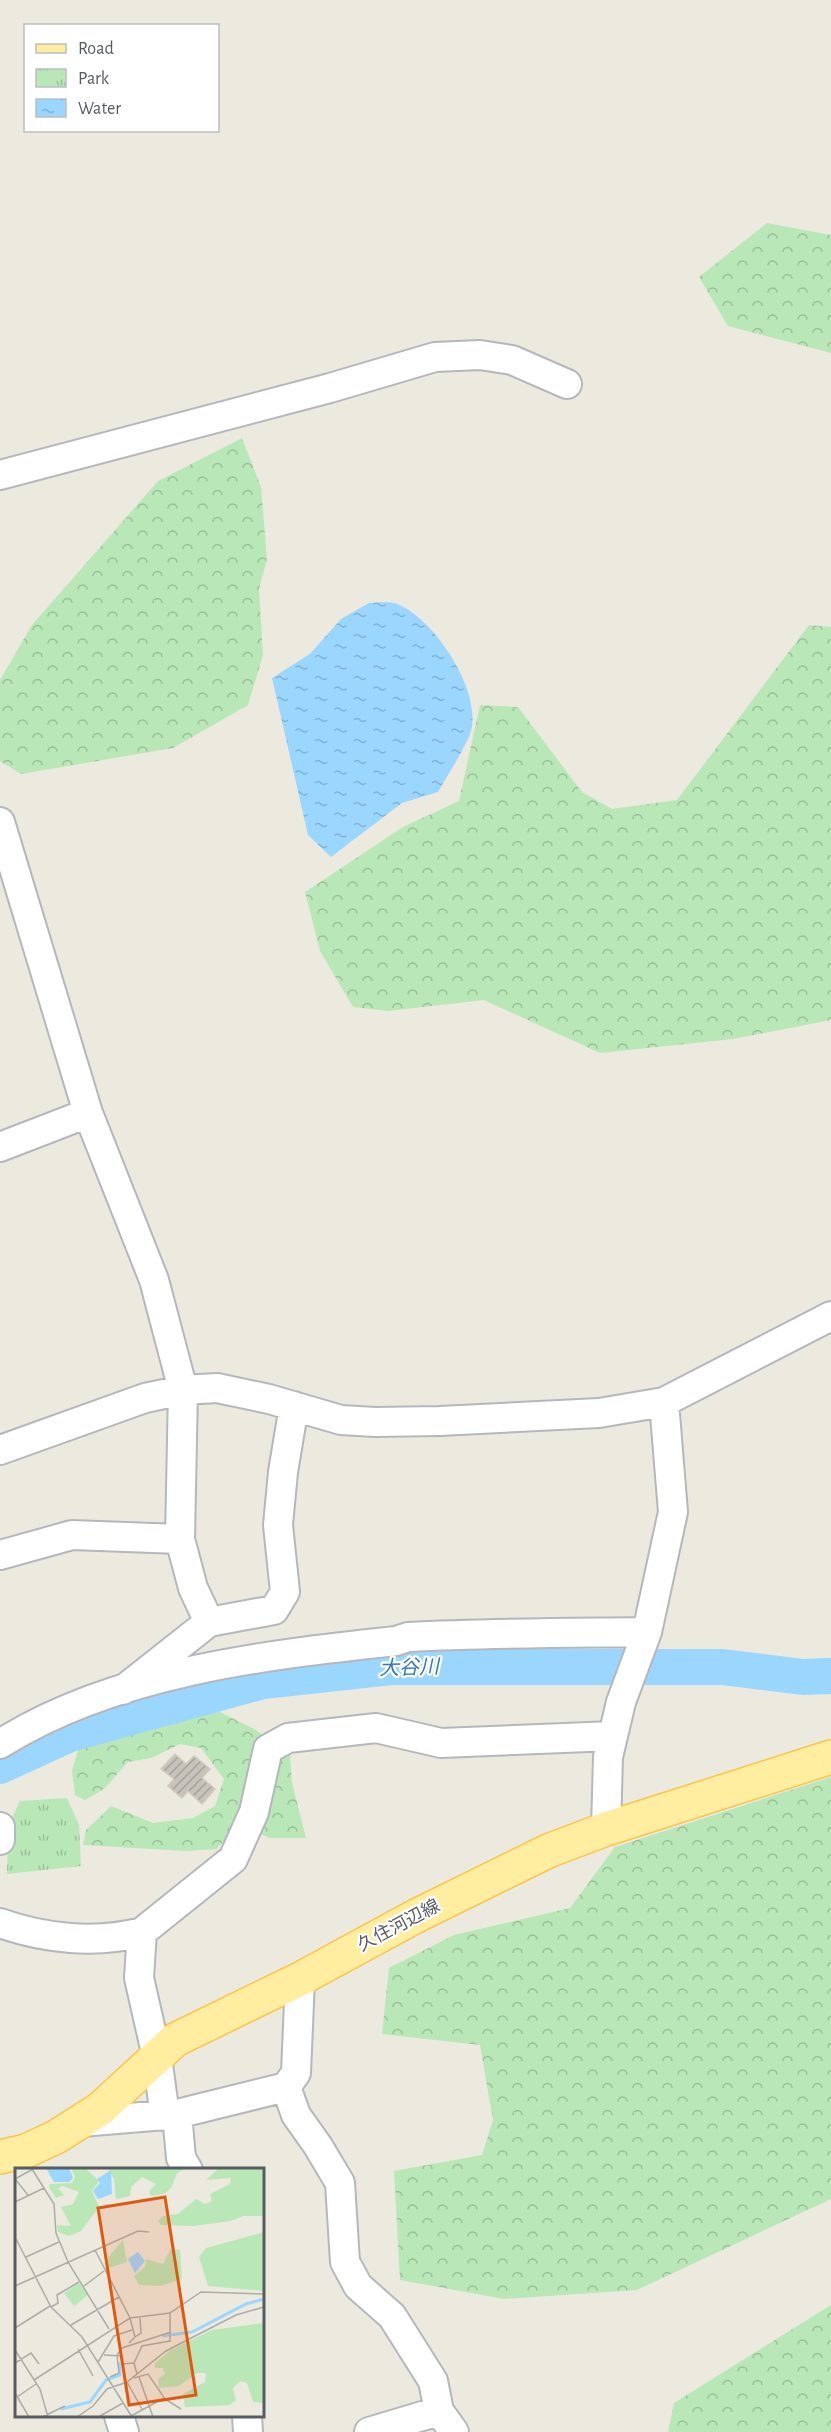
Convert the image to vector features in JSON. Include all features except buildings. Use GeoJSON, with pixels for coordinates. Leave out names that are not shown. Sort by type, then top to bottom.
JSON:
{"type":"FeatureCollection","features":[{"type":"Feature","properties":{"kind":"main road","name":"久住河辺線"},"geometry":{"type":"LineString","coordinates":[[20,2159],[100,2109],[176,2040],[300,1979],[466,1891],[548,1851],[606,1829],[831,1757]]}},
{"type":"Feature","properties":{"kind":"street"},"geometry":{"type":"LineString","coordinates":[[0,475],[330,388],[435,357],[480,356],[512,360],[567,384]]}},
{"type":"Feature","properties":{"kind":"street"},"geometry":{"type":"LineString","coordinates":[[0,822],[88,1113],[154,1280],[183,1390],[180,1539],[193,1588],[209,1622]]}},
{"type":"Feature","properties":{"kind":"street"},"geometry":{"type":"LineString","coordinates":[[0,1147],[88,1113]]}},
{"type":"Feature","properties":{"kind":"street"},"geometry":{"type":"LineString","coordinates":[[0,1449],[145,1398],[183,1390],[217,1388],[294,1406],[341,1420],[375,1422],[599,1413],[664,1402],[831,1316]]}},
{"type":"Feature","properties":{"kind":"street"},"geometry":{"type":"LineString","coordinates":[[606,1829],[608,1757],[621,1702],[647,1632],[673,1512],[664,1402]]}},
{"type":"Feature","properties":{"kind":"street"},"geometry":{"type":"LineString","coordinates":[[123,1690],[209,1622],[274,1610],[285,1592],[278,1525],[283,1472],[294,1406]]}},
{"type":"Feature","properties":{"kind":"street"},"geometry":{"type":"LineString","coordinates":[[0,1555],[72,1535],[180,1539]]}},
{"type":"Feature","properties":{"kind":"street"},"geometry":{"type":"LineString","coordinates":[[0,1744],[23,1729],[60,1712],[123,1690],[184,1672],[304,1651],[396,1641],[408,1637],[501,1633],[647,1632]]}},
{"type":"Feature","properties":{"kind":"street"},"geometry":{"type":"LineString","coordinates":[[0,1923],[24,1931],[79,1939],[125,1936],[142,1932],[233,1859],[254,1812],[268,1749],[288,1738],[376,1728],[441,1743],[613,1736]]}},
{"type":"Feature","properties":{"kind":"street"},"geometry":{"type":"LineString","coordinates":[[0,1827],[0,1840]]}},
{"type":"Feature","properties":{"kind":"street"},"geometry":{"type":"LineString","coordinates":[[142,1932],[139,1978],[181,2158],[187,2168]]}},
{"type":"Feature","properties":{"kind":"street"},"geometry":{"type":"LineString","coordinates":[[81,2121],[171,2115],[286,2087],[296,2073],[300,1979]]}},
{"type":"Feature","properties":{"kind":"street"},"geometry":{"type":"LineString","coordinates":[[286,2087],[296,2115],[340,2183],[345,2262],[358,2286],[392,2316],[428,2372],[446,2421],[369,2432]]}},
{"type":"Feature","properties":{"kind":"street"},"geometry":{"type":"LineString","coordinates":[[120,2417],[124,2432]]}},
{"type":"Feature","properties":{"kind":"street"},"geometry":{"type":"LineString","coordinates":[[247,2417],[248,2432]]}},
{"type":"Feature","properties":{"kind":"green space"},"geometry":{"type":"Polygon","coordinates":[[[767,223],[831,235],[831,353],[728,326],[699,277],[767,223]]]}},
{"type":"Feature","properties":{"kind":"green space"},"geometry":{"type":"Polygon","coordinates":[[[242,438],[261,487],[267,559],[259,589],[263,655],[248,705],[173,748],[21,774],[0,761],[0,680],[32,625],[158,481],[242,438]]]}},
{"type":"Feature","properties":{"kind":"green space"},"geometry":{"type":"Polygon","coordinates":[[[809,625],[831,627],[831,1020],[733,1039],[600,1053],[484,1000],[388,1011],[353,1007],[320,951],[305,892],[403,827],[459,801],[480,705],[518,707],[582,792],[612,809],[677,800],[809,625]]]}},
{"type":"Feature","properties":{"kind":"green space"},"geometry":{"type":"Polygon","coordinates":[[[208,1706],[256,1730],[290,1755],[292,1783],[306,1838],[270,1838],[240,1825],[216,1849],[187,1851],[83,1845],[86,1830],[111,1806],[153,1823],[193,1818],[215,1806],[224,1779],[201,1748],[180,1744],[151,1758],[128,1762],[104,1789],[85,1800],[75,1795],[72,1770],[81,1741],[208,1706]]]}},
{"type":"Feature","properties":{"kind":"green space"},"geometry":{"type":"Polygon","coordinates":[[[831,1777],[831,2199],[637,2290],[504,2299],[400,2280],[394,2171],[482,2155],[493,2120],[480,2045],[382,2034],[389,1968],[454,1935],[570,1908],[615,1847],[831,1777]]]}},
{"type":"Feature","properties":{"kind":"green space"},"geometry":{"type":"Polygon","coordinates":[[[67,1798],[79,1825],[81,1866],[7,1874],[8,1826],[20,1801],[67,1798]]]}},
{"type":"Feature","properties":{"kind":"green space"},"geometry":{"type":"Polygon","coordinates":[[[831,2305],[831,2432],[668,2432],[674,2403],[831,2305]]]}},
{"type":"Feature","properties":{"kind":"water"},"geometry":{"type":"Polygon","coordinates":[[[369,603],[397,604],[426,624],[440,640],[462,677],[469,696],[472,715],[471,731],[438,792],[402,803],[331,857],[308,835],[272,678],[310,654],[341,619],[369,603]]]}},
{"type":"Feature","properties":{"kind":"waterway","name":"大谷川"},"geometry":{"type":"LineString","coordinates":[[0,1766],[70,1734],[263,1681],[391,1667],[722,1667],[803,1677],[831,1676]]}}]}
